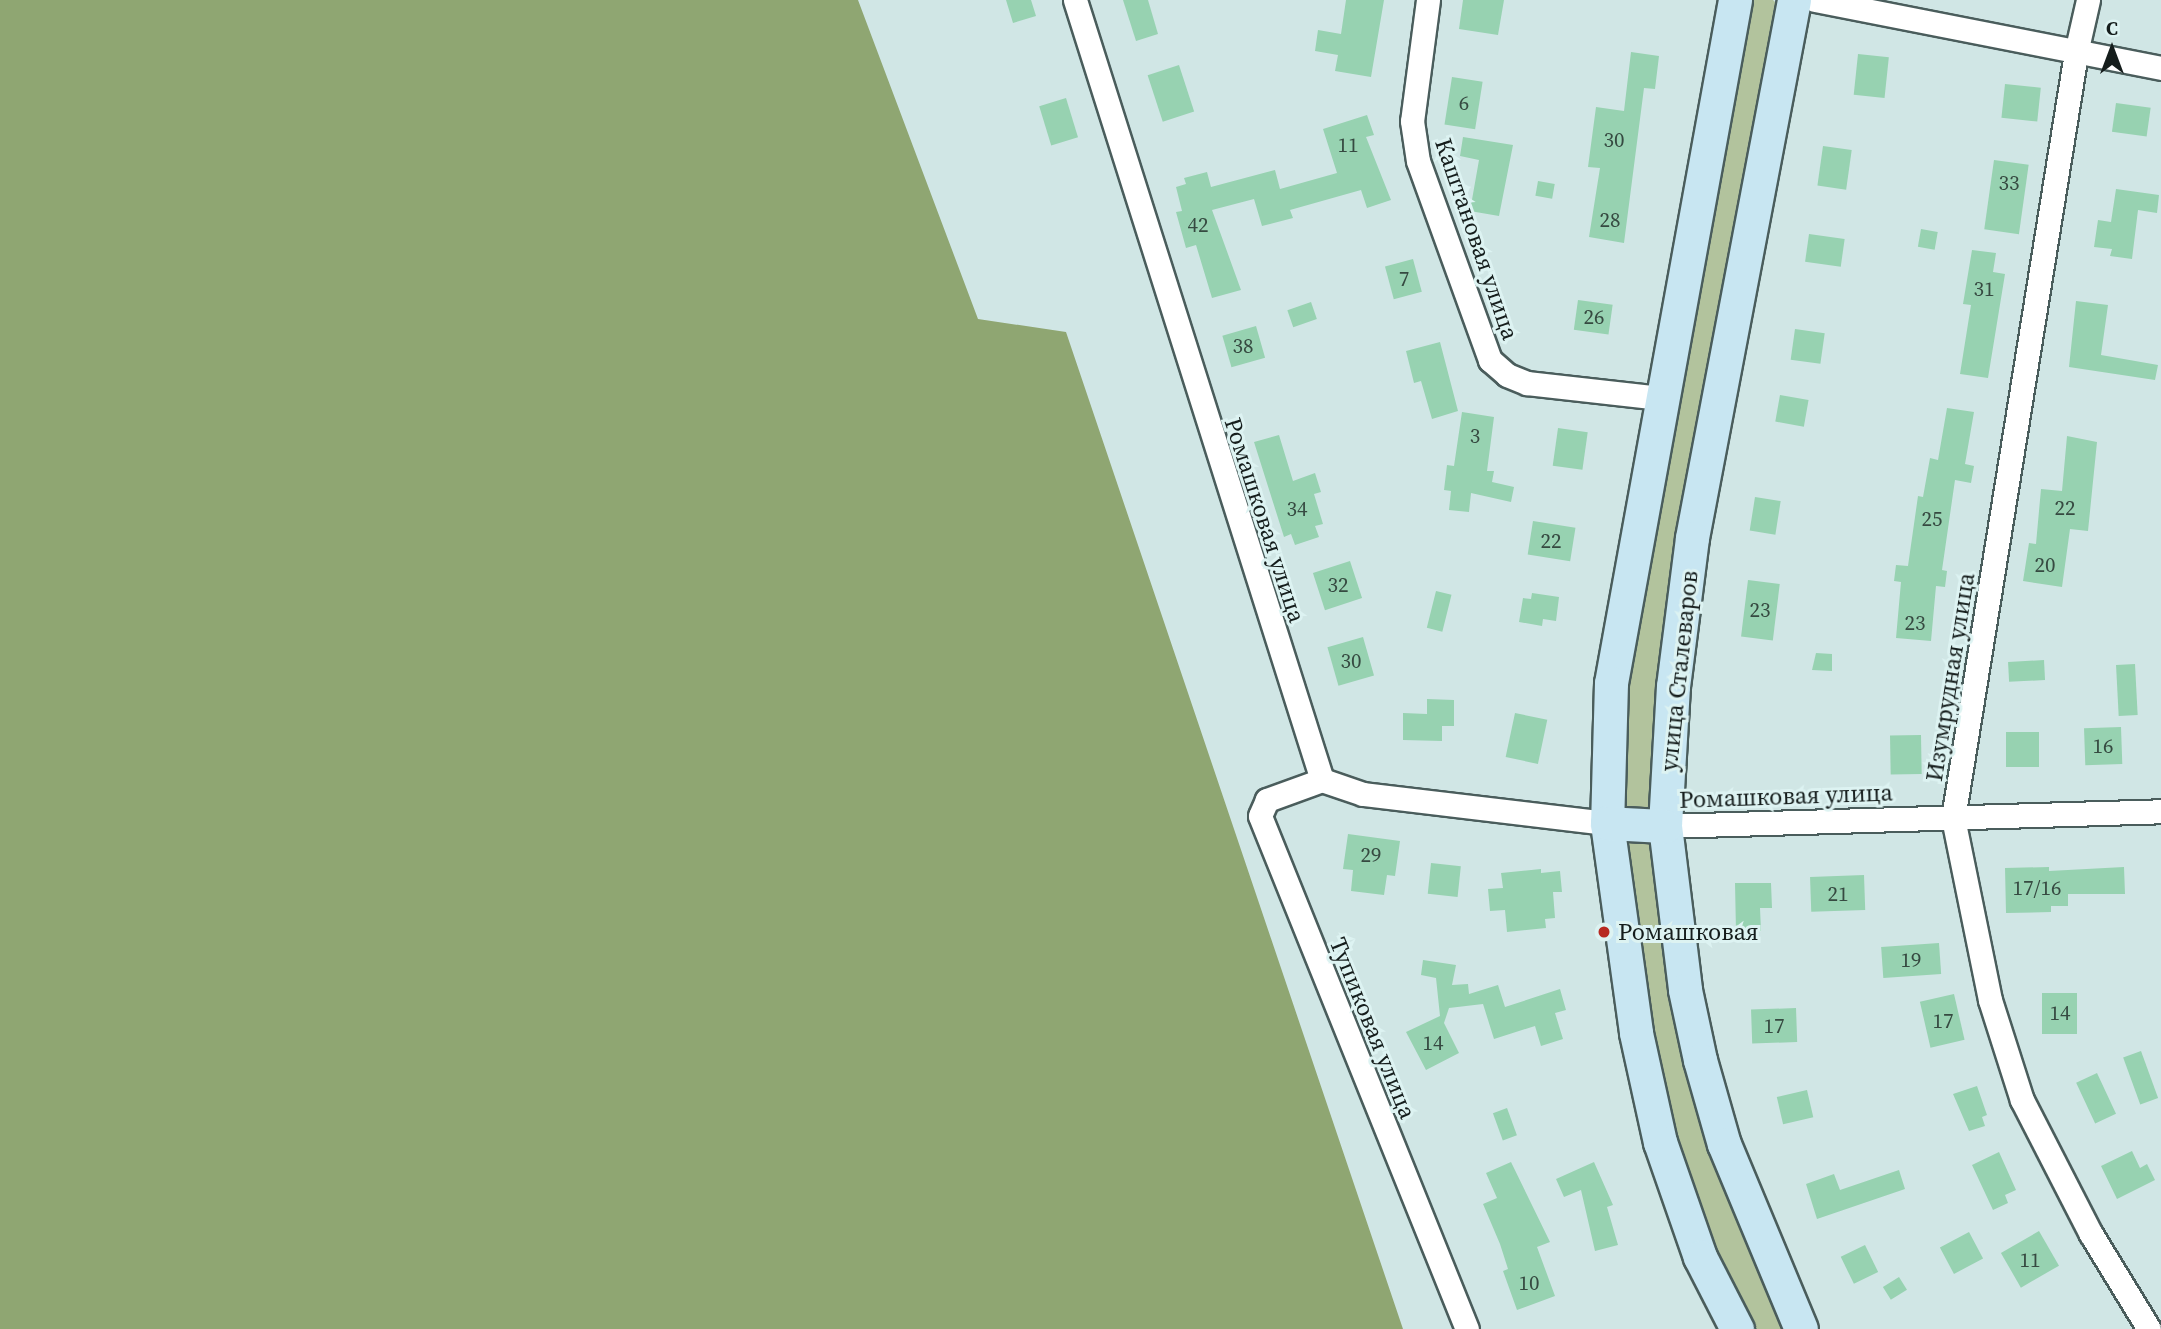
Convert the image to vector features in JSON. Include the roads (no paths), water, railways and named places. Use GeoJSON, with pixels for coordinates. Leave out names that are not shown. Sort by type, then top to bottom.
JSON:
{"type":"FeatureCollection","features":[{"type":"Feature","properties":{"kind":"main road"},"geometry":{"type":"LineString","coordinates":[[1735,0],[1660,398],[1611,683],[1607,823],[1636,1033],[1660,1142],[1700,1257],[1737,1329]]}},
{"type":"Feature","properties":{"kind":"main road","name":"улица Сталеваров"},"geometry":{"type":"LineString","coordinates":[[1794,0],[1692,538],[1673,686],[1665,826],[1685,990],[1700,1060],[1724,1144],[1801,1329]]}},
{"type":"Feature","properties":{"kind":"main road"},"geometry":{"type":"LineString","coordinates":[[1607,823],[1665,826]]}},
{"type":"Feature","properties":{"kind":"street","name":"Ромашковая улица"},"geometry":{"type":"LineString","coordinates":[[1075,0],[1322,780]]}},
{"type":"Feature","properties":{"kind":"street","name":"Каштановая улица"},"geometry":{"type":"LineString","coordinates":[[1428,0],[1412,121],[1418,161],[1490,360],[1507,375],[1527,383],[1660,398]]}},
{"type":"Feature","properties":{"kind":"street"},"geometry":{"type":"LineString","coordinates":[[1815,0],[2161,68]]}},
{"type":"Feature","properties":{"kind":"street","name":"Изумрудная улица"},"geometry":{"type":"LineString","coordinates":[[2088,0],[2076,53],[1953,818],[1990,1000],[2022,1100],[2085,1223],[2148,1329]]}},
{"type":"Feature","properties":{"kind":"street"},"geometry":{"type":"LineString","coordinates":[[1322,780],[1363,794],[1607,823]]}},
{"type":"Feature","properties":{"kind":"street","name":"Тупиковая улица"},"geometry":{"type":"LineString","coordinates":[[1322,780],[1268,800],[1260,816],[1467,1329]]}},
{"type":"Feature","properties":{"kind":"street","name":"Ромашковая улица"},"geometry":{"type":"LineString","coordinates":[[1665,826],[2161,811]]}},
{"type":"Feature","properties":{"kind":"place","name":"Ромашковая"},"geometry":{"type":"Point","coordinates":[1604,932]}}]}
